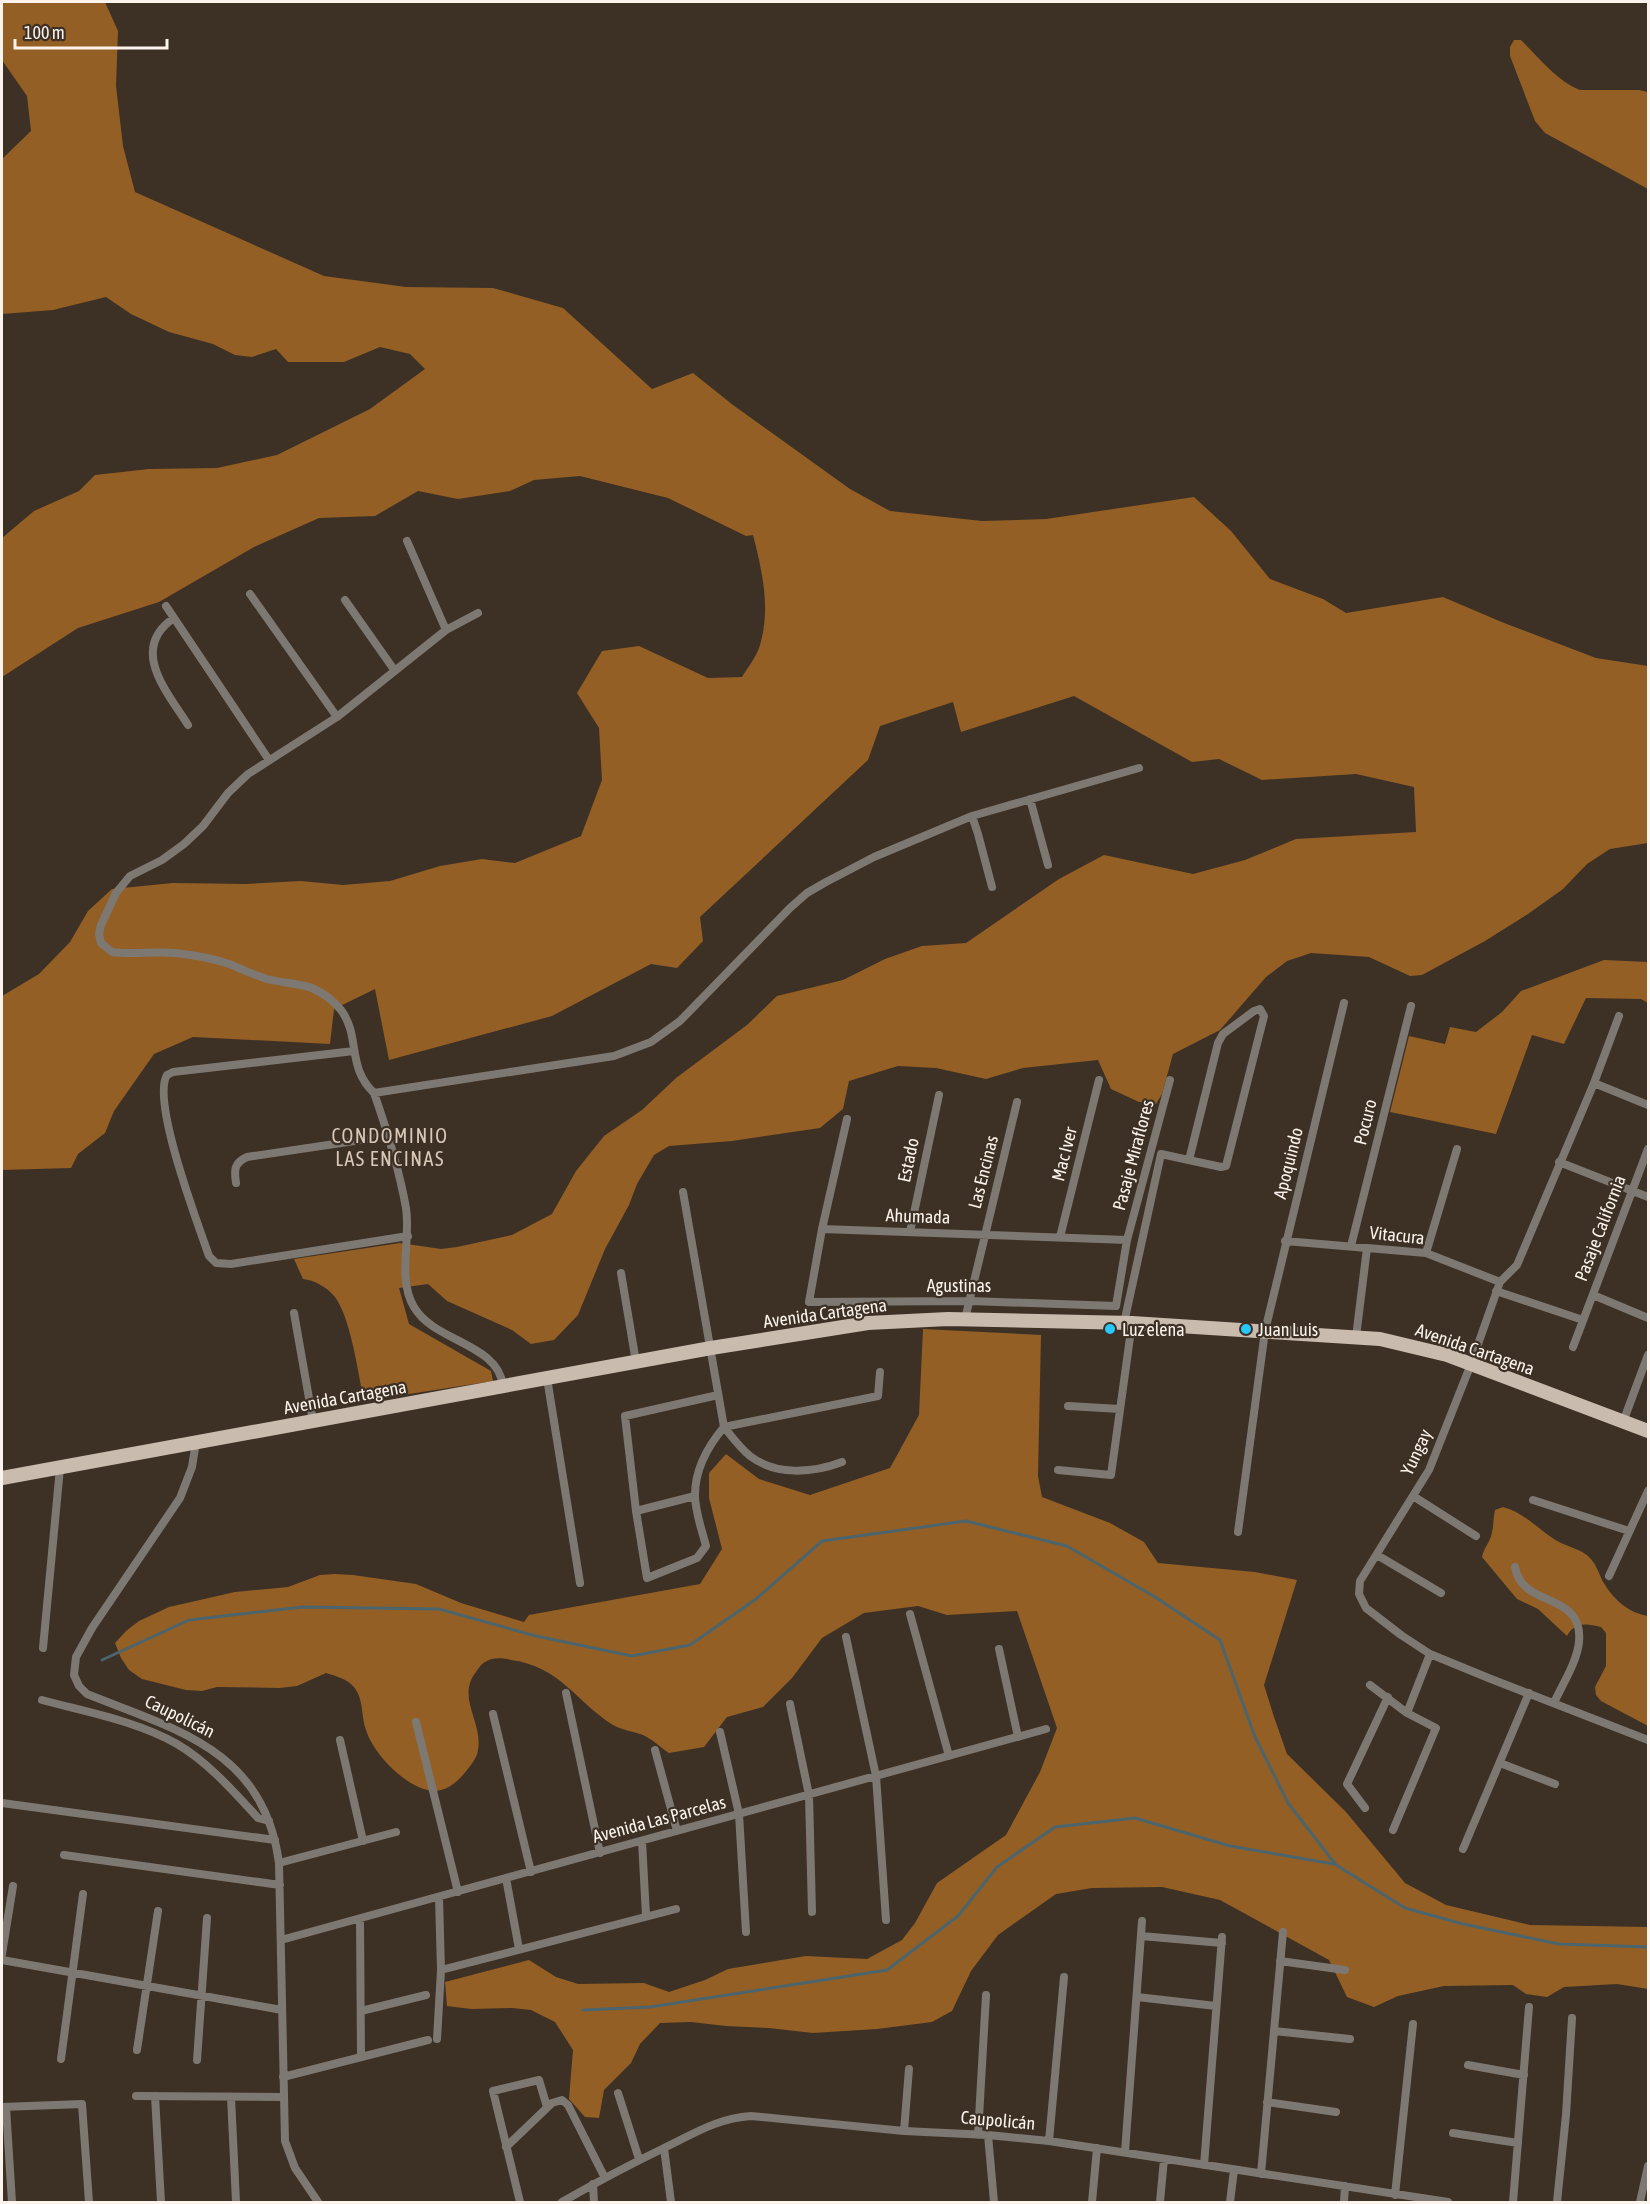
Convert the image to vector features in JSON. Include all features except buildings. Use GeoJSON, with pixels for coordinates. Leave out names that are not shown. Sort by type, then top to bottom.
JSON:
{"type":"FeatureCollection","features":[{"type":"Feature","properties":{"kind":"main road","name":"Avenida Cartagena"},"geometry":{"type":"LineString","coordinates":[[2,1478],[711,1348],[868,1323],[925,1319],[1128,1323],[1356,1337],[1398,1342],[1471,1364],[1648,1431]]}},
{"type":"Feature","properties":{"kind":"street"},"geometry":{"type":"LineString","coordinates":[[407,541],[446,630]]}},
{"type":"Feature","properties":{"kind":"street"},"geometry":{"type":"LineString","coordinates":[[250,594],[337,717]]}},
{"type":"Feature","properties":{"kind":"street"},"geometry":{"type":"LineString","coordinates":[[345,600],[395,671]]}},
{"type":"Feature","properties":{"kind":"street"},"geometry":{"type":"LineString","coordinates":[[166,606],[269,760]]}},
{"type":"Feature","properties":{"kind":"street"},"geometry":{"type":"LineString","coordinates":[[478,614],[446,630],[337,717],[248,774],[233,788],[203,826],[184,844],[162,860],[136,872],[124,881],[101,925],[99,939],[104,947],[112,952],[155,952],[195,956],[228,964],[267,979],[311,988],[328,997],[340,1010],[349,1026],[360,1074],[374,1093],[388,1136],[406,1210],[408,1236],[405,1279],[413,1307],[432,1327],[494,1363],[501,1374],[503,1386]]}},
{"type":"Feature","properties":{"kind":"street"},"geometry":{"type":"LineString","coordinates":[[174,618],[163,627],[156,639],[153,660],[157,675],[188,725]]}},
{"type":"Feature","properties":{"kind":"street"},"geometry":{"type":"LineString","coordinates":[[374,1093],[602,1059],[639,1048],[661,1036],[680,1021],[807,893],[874,857],[972,816],[1139,768]]}},
{"type":"Feature","properties":{"kind":"street"},"geometry":{"type":"LineString","coordinates":[[1030,799],[1048,865]]}},
{"type":"Feature","properties":{"kind":"street"},"geometry":{"type":"LineString","coordinates":[[972,816],[992,887]]}},
{"type":"Feature","properties":{"kind":"street","name":"Apoquindo"},"geometry":{"type":"LineString","coordinates":[[1238,1532],[1265,1331],[1344,1003]]}},
{"type":"Feature","properties":{"kind":"street","name":"Pocuro"},"geometry":{"type":"LineString","coordinates":[[1351,1246],[1411,1006]]}},
{"type":"Feature","properties":{"kind":"street"},"geometry":{"type":"LineString","coordinates":[[1058,1470],[1111,1474],[1128,1323],[1161,1154],[1221,1167],[1226,1166],[1264,1016],[1260,1009],[1254,1011],[1223,1035],[1218,1043],[1189,1160]]}},
{"type":"Feature","properties":{"kind":"street","name":"Yungay"},"geometry":{"type":"LineString","coordinates":[[1619,1016],[1594,1083],[1517,1265],[1500,1282],[1496,1291],[1471,1364],[1429,1470],[1360,1581],[1359,1594],[1363,1604],[1401,1635],[1431,1654],[1648,1740]]}},
{"type":"Feature","properties":{"kind":"street"},"geometry":{"type":"LineString","coordinates":[[354,1052],[173,1072],[167,1075],[163,1086],[171,1137],[209,1256],[216,1263],[231,1264],[408,1236]]}},
{"type":"Feature","properties":{"kind":"street","name":"Mac Iver"},"geometry":{"type":"LineString","coordinates":[[1060,1237],[1100,1080]]}},
{"type":"Feature","properties":{"kind":"street","name":"Pasaje Miraflores"},"geometry":{"type":"LineString","coordinates":[[1127,1240],[1170,1080]]}},
{"type":"Feature","properties":{"kind":"street"},"geometry":{"type":"LineString","coordinates":[[1594,1083],[1648,1106]]}},
{"type":"Feature","properties":{"kind":"street","name":"Estado"},"geometry":{"type":"LineString","coordinates":[[910,1232],[939,1095]]}},
{"type":"Feature","properties":{"kind":"street","name":"Las Encinas"},"geometry":{"type":"LineString","coordinates":[[965,1319],[1017,1102]]}},
{"type":"Feature","properties":{"kind":"street"},"geometry":{"type":"LineString","coordinates":[[822,1229],[847,1119]]}},
{"type":"Feature","properties":{"kind":"street"},"geometry":{"type":"LineString","coordinates":[[236,1183],[234,1170],[238,1161],[247,1157],[388,1136]]}},
{"type":"Feature","properties":{"kind":"street"},"geometry":{"type":"LineString","coordinates":[[1426,1253],[1457,1149]]}},
{"type":"Feature","properties":{"kind":"street","name":"Pasaje California"},"geometry":{"type":"LineString","coordinates":[[1573,1347],[1648,1149]]}},
{"type":"Feature","properties":{"kind":"street"},"geometry":{"type":"LineString","coordinates":[[1559,1162],[1648,1197]]}},
{"type":"Feature","properties":{"kind":"street"},"geometry":{"type":"LineString","coordinates":[[682,1192],[724,1427],[749,1455],[779,1469],[809,1471],[842,1462]]}},
{"type":"Feature","properties":{"kind":"street","name":"Ahumada"},"geometry":{"type":"LineString","coordinates":[[822,1229],[1127,1240]]}},
{"type":"Feature","properties":{"kind":"street","name":"Agustinas"},"geometry":{"type":"LineString","coordinates":[[822,1229],[809,1302],[970,1301],[1116,1306],[1127,1240]]}},
{"type":"Feature","properties":{"kind":"street","name":"Vitacura"},"geometry":{"type":"LineString","coordinates":[[1285,1241],[1426,1253],[1500,1282]]}},
{"type":"Feature","properties":{"kind":"street"},"geometry":{"type":"LineString","coordinates":[[1356,1337],[1367,1248]]}},
{"type":"Feature","properties":{"kind":"street"},"geometry":{"type":"LineString","coordinates":[[621,1273],[636,1362]]}},
{"type":"Feature","properties":{"kind":"street"},"geometry":{"type":"LineString","coordinates":[[1496,1291],[1583,1320]]}},
{"type":"Feature","properties":{"kind":"street"},"geometry":{"type":"LineString","coordinates":[[1593,1295],[1648,1318]]}},
{"type":"Feature","properties":{"kind":"street"},"geometry":{"type":"LineString","coordinates":[[294,1313],[313,1421]]}},
{"type":"Feature","properties":{"kind":"street"},"geometry":{"type":"LineString","coordinates":[[1623,1422],[1648,1354]]}},
{"type":"Feature","properties":{"kind":"street"},"geometry":{"type":"LineString","coordinates":[[718,1395],[625,1416],[636,1511],[647,1578],[697,1558],[706,1546],[695,1496],[702,1461],[724,1427],[878,1396],[880,1372]]}},
{"type":"Feature","properties":{"kind":"street"},"geometry":{"type":"LineString","coordinates":[[547,1378],[580,1583]]}},
{"type":"Feature","properties":{"kind":"street"},"geometry":{"type":"LineString","coordinates":[[1068,1406],[1120,1409]]}},
{"type":"Feature","properties":{"kind":"street","name":"Caupolicán"},"geometry":{"type":"LineString","coordinates":[[196,1442],[192,1467],[180,1498],[92,1628],[76,1657],[74,1675],[79,1686],[87,1694],[158,1720],[201,1742],[221,1756],[249,1786],[269,1821],[279,1863],[285,2141],[289,2155],[302,2180],[318,2202]]}},
{"type":"Feature","properties":{"kind":"street"},"geometry":{"type":"LineString","coordinates":[[43,1648],[60,1468]]}},
{"type":"Feature","properties":{"kind":"street"},"geometry":{"type":"LineString","coordinates":[[1609,1576],[1648,1491]]}},
{"type":"Feature","properties":{"kind":"street"},"geometry":{"type":"LineString","coordinates":[[636,1511],[695,1496]]}},
{"type":"Feature","properties":{"kind":"street"},"geometry":{"type":"LineString","coordinates":[[1413,1496],[1476,1536]]}},
{"type":"Feature","properties":{"kind":"street"},"geometry":{"type":"LineString","coordinates":[[1533,1500],[1629,1531]]}},
{"type":"Feature","properties":{"kind":"street"},"geometry":{"type":"LineString","coordinates":[[1377,1555],[1441,1593]]}},
{"type":"Feature","properties":{"kind":"street"},"geometry":{"type":"LineString","coordinates":[[1515,1567],[1516,1578],[1522,1586],[1535,1594],[1553,1600],[1565,1608],[1576,1620],[1579,1644],[1554,1703]]}},
{"type":"Feature","properties":{"kind":"street"},"geometry":{"type":"LineString","coordinates":[[910,1614],[949,1756]]}},
{"type":"Feature","properties":{"kind":"street"},"geometry":{"type":"LineString","coordinates":[[846,1637],[876,1776],[886,1920]]}},
{"type":"Feature","properties":{"kind":"street"},"geometry":{"type":"LineString","coordinates":[[999,1649],[1018,1737]]}},
{"type":"Feature","properties":{"kind":"street"},"geometry":{"type":"LineString","coordinates":[[1407,1713],[1431,1654]]}},
{"type":"Feature","properties":{"kind":"street"},"geometry":{"type":"LineString","coordinates":[[1370,1685],[1407,1713],[1436,1728],[1393,1830]]}},
{"type":"Feature","properties":{"kind":"street"},"geometry":{"type":"LineString","coordinates":[[566,1693],[600,1852]]}},
{"type":"Feature","properties":{"kind":"street"},"geometry":{"type":"LineString","coordinates":[[1463,1849],[1529,1693]]}},
{"type":"Feature","properties":{"kind":"street"},"geometry":{"type":"LineString","coordinates":[[1365,1808],[1347,1784],[1388,1697]]}},
{"type":"Feature","properties":{"kind":"street"},"geometry":{"type":"LineString","coordinates":[[42,1700],[143,1729],[177,1744],[202,1762],[258,1818],[269,1821]]}},
{"type":"Feature","properties":{"kind":"street"},"geometry":{"type":"LineString","coordinates":[[790,1704],[809,1795],[812,1912]]}},
{"type":"Feature","properties":{"kind":"street"},"geometry":{"type":"LineString","coordinates":[[493,1714],[531,1872]]}},
{"type":"Feature","properties":{"kind":"street"},"geometry":{"type":"LineString","coordinates":[[416,1722],[458,1892]]}},
{"type":"Feature","properties":{"kind":"street","name":"Avenida Las Parcelas"},"geometry":{"type":"LineString","coordinates":[[281,1940],[1046,1730]]}},
{"type":"Feature","properties":{"kind":"street"},"geometry":{"type":"LineString","coordinates":[[720,1732],[739,1814],[746,1932]]}},
{"type":"Feature","properties":{"kind":"street"},"geometry":{"type":"LineString","coordinates":[[340,1740],[363,1841]]}},
{"type":"Feature","properties":{"kind":"street"},"geometry":{"type":"LineString","coordinates":[[655,1750],[677,1831]]}},
{"type":"Feature","properties":{"kind":"street"},"geometry":{"type":"LineString","coordinates":[[1500,1763],[1555,1784]]}},
{"type":"Feature","properties":{"kind":"street"},"geometry":{"type":"LineString","coordinates":[[2,1803],[275,1840]]}},
{"type":"Feature","properties":{"kind":"street"},"geometry":{"type":"LineString","coordinates":[[279,1863],[396,1832]]}},
{"type":"Feature","properties":{"kind":"street"},"geometry":{"type":"LineString","coordinates":[[642,1841],[646,1916]]}},
{"type":"Feature","properties":{"kind":"street"},"geometry":{"type":"LineString","coordinates":[[64,1855],[280,1885]]}},
{"type":"Feature","properties":{"kind":"street"},"geometry":{"type":"LineString","coordinates":[[506,1878],[519,1949]]}},
{"type":"Feature","properties":{"kind":"street"},"geometry":{"type":"LineString","coordinates":[[2,1954],[13,1886]]}},
{"type":"Feature","properties":{"kind":"street"},"geometry":{"type":"LineString","coordinates":[[61,2059],[83,1894]]}},
{"type":"Feature","properties":{"kind":"street"},"geometry":{"type":"LineString","coordinates":[[283,2077],[433,2039],[441,1970],[439,1897]]}},
{"type":"Feature","properties":{"kind":"street"},"geometry":{"type":"LineString","coordinates":[[441,1970],[676,1909]]}},
{"type":"Feature","properties":{"kind":"street"},"geometry":{"type":"LineString","coordinates":[[137,2050],[158,1911]]}},
{"type":"Feature","properties":{"kind":"street"},"geometry":{"type":"LineString","coordinates":[[197,2060],[207,1918]]}},
{"type":"Feature","properties":{"kind":"street"},"geometry":{"type":"LineString","coordinates":[[360,1919],[361,2057]]}},
{"type":"Feature","properties":{"kind":"street"},"geometry":{"type":"LineString","coordinates":[[1125,2152],[1142,1921]]}},
{"type":"Feature","properties":{"kind":"street"},"geometry":{"type":"LineString","coordinates":[[1261,2174],[1283,1932]]}},
{"type":"Feature","properties":{"kind":"street"},"geometry":{"type":"LineString","coordinates":[[1141,1936],[1222,1940],[1204,2165]]}},
{"type":"Feature","properties":{"kind":"street"},"geometry":{"type":"LineString","coordinates":[[2,1960],[282,2010]]}},
{"type":"Feature","properties":{"kind":"street"},"geometry":{"type":"LineString","coordinates":[[1280,1960],[1345,1970]]}},
{"type":"Feature","properties":{"kind":"street"},"geometry":{"type":"LineString","coordinates":[[1049,2141],[1064,1977]]}},
{"type":"Feature","properties":{"kind":"street"},"geometry":{"type":"LineString","coordinates":[[361,2011],[426,1995]]}},
{"type":"Feature","properties":{"kind":"street"},"geometry":{"type":"LineString","coordinates":[[978,2135],[986,1995]]}},
{"type":"Feature","properties":{"kind":"street"},"geometry":{"type":"LineString","coordinates":[[1137,1997],[1216,2006]]}},
{"type":"Feature","properties":{"kind":"street"},"geometry":{"type":"LineString","coordinates":[[1513,2202],[1529,2007]]}},
{"type":"Feature","properties":{"kind":"street"},"geometry":{"type":"LineString","coordinates":[[1557,2202],[1566,2115],[1572,2018]]}},
{"type":"Feature","properties":{"kind":"street"},"geometry":{"type":"LineString","coordinates":[[1395,2195],[1413,2024]]}},
{"type":"Feature","properties":{"kind":"street"},"geometry":{"type":"LineString","coordinates":[[1274,2031],[1350,2039]]}},
{"type":"Feature","properties":{"kind":"street"},"geometry":{"type":"LineString","coordinates":[[1468,2066],[1524,2075]]}},
{"type":"Feature","properties":{"kind":"street"},"geometry":{"type":"LineString","coordinates":[[904,2131],[909,2068]]}},
{"type":"Feature","properties":{"kind":"street"},"geometry":{"type":"LineString","coordinates":[[520,2202],[493,2091],[539,2080],[547,2107]]}},
{"type":"Feature","properties":{"kind":"street"},"geometry":{"type":"LineString","coordinates":[[618,2093],[639,2159]]}},
{"type":"Feature","properties":{"kind":"street"},"geometry":{"type":"LineString","coordinates":[[136,2096],[283,2097]]}},
{"type":"Feature","properties":{"kind":"street"},"geometry":{"type":"LineString","coordinates":[[155,2096],[161,2202]]}},
{"type":"Feature","properties":{"kind":"street"},"geometry":{"type":"LineString","coordinates":[[231,2097],[236,2202]]}},
{"type":"Feature","properties":{"kind":"street"},"geometry":{"type":"LineString","coordinates":[[506,2147],[547,2107],[559,2099],[568,2105],[605,2178]]}},
{"type":"Feature","properties":{"kind":"street"},"geometry":{"type":"LineString","coordinates":[[1267,2102],[1336,2112]]}},
{"type":"Feature","properties":{"kind":"street"},"geometry":{"type":"LineString","coordinates":[[12,2202],[4,2107],[82,2104],[89,2202]]}},
{"type":"Feature","properties":{"kind":"street","name":"Caupolicán"},"geometry":{"type":"LineString","coordinates":[[562,2202],[639,2159],[707,2126],[740,2117],[762,2116],[904,2131],[1049,2141],[1448,2202]]}},
{"type":"Feature","properties":{"kind":"street"},"geometry":{"type":"LineString","coordinates":[[1453,2133],[1518,2143]]}},
{"type":"Feature","properties":{"kind":"street"},"geometry":{"type":"LineString","coordinates":[[988,2135],[994,2202]]}},
{"type":"Feature","properties":{"kind":"street"},"geometry":{"type":"LineString","coordinates":[[664,2148],[671,2202]]}},
{"type":"Feature","properties":{"kind":"street"},"geometry":{"type":"LineString","coordinates":[[1092,2202],[1097,2148]]}},
{"type":"Feature","properties":{"kind":"street"},"geometry":{"type":"LineString","coordinates":[[1160,2202],[1164,2159]]}},
{"type":"Feature","properties":{"kind":"street"},"geometry":{"type":"LineString","coordinates":[[1640,2202],[1648,2166]]}},
{"type":"Feature","properties":{"kind":"street"},"geometry":{"type":"LineString","coordinates":[[1230,2202],[1234,2170]]}},
{"type":"Feature","properties":{"kind":"street"},"geometry":{"type":"LineString","coordinates":[[593,2184],[594,2202]]}},
{"type":"Feature","properties":{"kind":"street"},"geometry":{"type":"LineString","coordinates":[[1344,2202],[1346,2186]]}},
{"type":"Feature","properties":{"kind":"shaded area"},"geometry":{"type":"Polygon","coordinates":[[[2,2],[105,2],[118,31],[116,86],[123,146],[135,192],[324,276],[406,287],[493,288],[563,308],[652,389],[693,373],[733,405],[850,489],[890,511],[982,521],[1046,519],[1194,497],[1231,531],[1270,579],[1323,599],[1346,613],[1443,597],[1596,658],[1648,666],[1648,843],[1610,849],[1587,864],[1563,889],[1528,914],[1485,941],[1422,975],[1410,976],[1369,957],[1311,953],[1287,961],[1266,977],[1220,1030],[1173,1054],[1162,1094],[1156,1104],[1139,1102],[1111,1089],[1098,1060],[1023,1068],[986,1079],[936,1068],[898,1066],[849,1081],[843,1109],[820,1128],[732,1141],[669,1146],[654,1155],[605,1249],[578,1315],[554,1340],[531,1344],[512,1330],[447,1301],[428,1284],[399,1288],[409,1324],[491,1371],[493,1381],[364,1401],[353,1347],[341,1307],[332,1293],[324,1287],[303,1279],[294,1259],[400,1243],[441,1249],[512,1235],[552,1214],[576,1171],[604,1136],[642,1110],[676,1078],[747,1025],[777,996],[843,980],[885,959],[922,946],[966,943],[1059,879],[1104,855],[1193,874],[1245,860],[1296,839],[1416,832],[1414,787],[1356,774],[1262,780],[1219,759],[1192,762],[1074,696],[961,732],[953,702],[880,726],[868,760],[700,917],[703,941],[677,968],[651,964],[552,1016],[389,1060],[375,989],[334,1009],[330,1044],[193,1037],[154,1054],[114,1111],[105,1133],[78,1154],[71,1168],[2,1170],[2,996],[39,974],[70,942],[88,911],[112,889],[173,883],[246,884],[301,881],[343,885],[390,881],[440,866],[482,859],[515,863],[581,836],[602,780],[599,728],[577,693],[602,651],[639,646],[708,678],[742,677],[760,645],[765,603],[762,575],[753,535],[746,536],[668,498],[580,476],[534,480],[510,491],[458,499],[418,491],[375,516],[319,518],[254,547],[159,602],[78,628],[2,677],[2,538],[34,511],[79,491],[95,475],[149,469],[217,468],[277,455],[370,409],[425,369],[410,354],[380,347],[344,362],[288,362],[276,349],[252,357],[235,355],[213,344],[169,332],[131,314],[106,297],[53,310],[2,314],[2,159],[31,131],[27,96],[2,60],[2,2]]]}},
{"type":"Feature","properties":{"kind":"shaded area"},"geometry":{"type":"Polygon","coordinates":[[[1514,40],[1521,40],[1563,81],[1580,90],[1648,92],[1648,189],[1545,133],[1535,121],[1510,56],[1510,47],[1514,40]]]}},
{"type":"Feature","properties":{"kind":"shaded area"},"geometry":{"type":"Polygon","coordinates":[[[1604,960],[1648,962],[1648,1003],[1641,999],[1586,998],[1564,1044],[1532,1035],[1496,1134],[1390,1112],[1409,1036],[1445,1044],[1450,1027],[1476,1032],[1502,1012],[1521,991],[1604,960]]]}},
{"type":"Feature","properties":{"kind":"shaded area"},"geometry":{"type":"Polygon","coordinates":[[[923,1329],[1041,1335],[1038,1476],[1042,1497],[1110,1523],[1144,1542],[1158,1563],[1255,1572],[1297,1580],[1264,1685],[1287,1754],[1346,1812],[1405,1883],[1446,1905],[1530,1925],[1648,1927],[1648,1989],[1617,1984],[1564,1987],[1547,1997],[1526,1994],[1513,1985],[1444,1986],[1398,1996],[1374,2007],[1347,1997],[1329,1960],[1220,1900],[1162,1887],[1092,1888],[1056,1894],[998,1935],[971,1971],[952,2011],[932,2022],[877,2029],[813,2033],[691,2022],[660,2023],[640,2044],[631,2063],[604,2090],[599,2118],[585,2117],[569,2099],[573,2050],[555,2022],[531,2010],[471,2009],[447,2006],[445,1982],[529,1960],[556,1977],[578,1984],[644,1983],[669,1992],[705,1980],[728,1969],[806,1956],[867,1959],[902,1940],[915,1923],[937,1883],[1006,1835],[1040,1772],[1057,1728],[1017,1611],[947,1615],[918,1606],[864,1613],[822,1638],[792,1678],[763,1707],[727,1717],[704,1747],[669,1753],[643,1735],[613,1725],[555,1677],[543,1670],[508,1659],[491,1659],[479,1668],[471,1681],[469,1691],[479,1740],[476,1757],[456,1782],[438,1791],[424,1789],[413,1784],[384,1760],[366,1730],[357,1692],[351,1684],[341,1678],[326,1673],[297,1686],[217,1687],[202,1691],[186,1690],[142,1679],[129,1670],[115,1643],[139,1621],[169,1607],[235,1592],[288,1587],[320,1575],[353,1575],[416,1584],[461,1603],[524,1622],[529,1615],[700,1584],[722,1549],[709,1498],[709,1473],[726,1454],[759,1479],[810,1495],[890,1468],[919,1415],[923,1329]]]}},
{"type":"Feature","properties":{"kind":"shaded area"},"geometry":{"type":"Polygon","coordinates":[[[1503,1507],[1523,1516],[1559,1542],[1587,1555],[1616,1599],[1634,1612],[1648,1616],[1648,1726],[1601,1701],[1596,1695],[1595,1687],[1606,1666],[1606,1633],[1601,1627],[1578,1626],[1567,1636],[1538,1609],[1517,1599],[1482,1557],[1491,1535],[1495,1510],[1503,1507]]]}},
{"type":"Feature","properties":{"kind":"waterway"},"geometry":{"type":"LineString","coordinates":[[102,1660],[189,1620],[303,1607],[439,1609],[536,1636],[632,1656],[690,1645],[756,1599],[822,1541],[966,1521],[1067,1546],[1155,1597],[1220,1640],[1255,1737],[1288,1803],[1336,1865],[1405,1908],[1463,1924],[1559,1944],[1648,1947]]}},
{"type":"Feature","properties":{"kind":"waterway"},"geometry":{"type":"LineString","coordinates":[[583,2010],[650,2007],[887,1970],[958,1916],[997,1867],[1055,1827],[1135,1818],[1230,1846],[1334,1864]]}},
{"type":"Feature","properties":{"kind":"place","name":"Luz elena"},"geometry":{"type":"Point","coordinates":[1110,1329]}},
{"type":"Feature","properties":{"kind":"place","name":"Juan Luis"},"geometry":{"type":"Point","coordinates":[1246,1329]}},
{"type":"Feature","properties":{"kind":"district","name":"CONDOMINIO LAS ENCINAS"},"geometry":{"type":"Point","coordinates":[390,1146]}}]}
